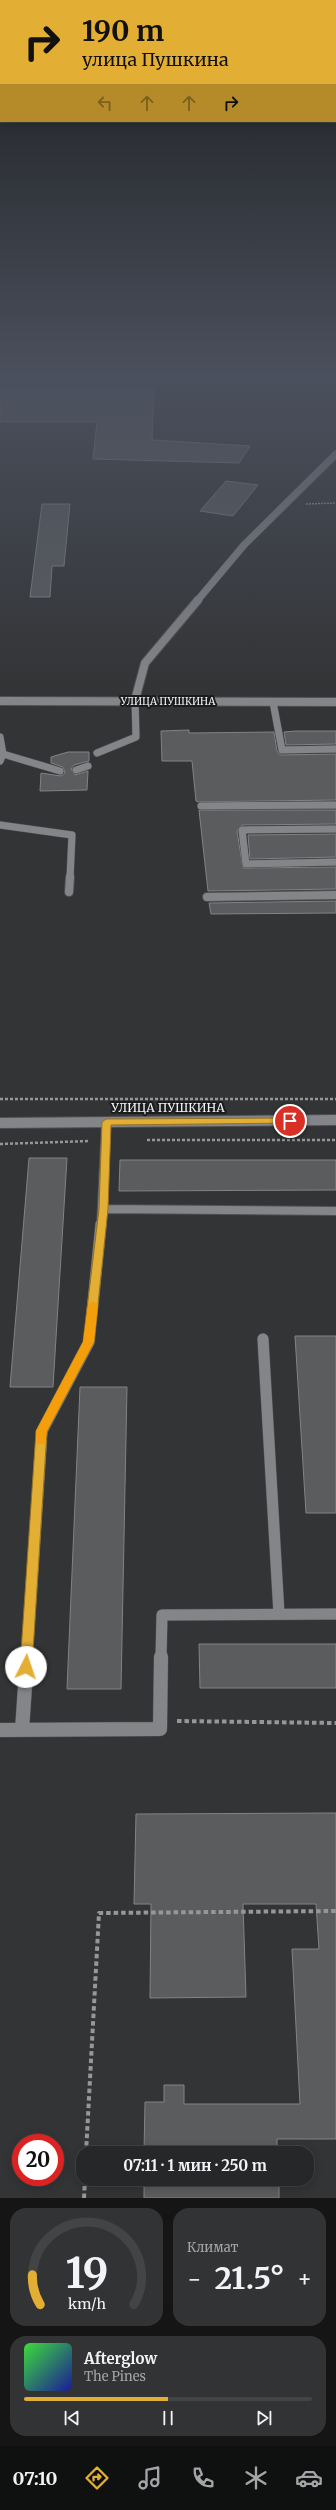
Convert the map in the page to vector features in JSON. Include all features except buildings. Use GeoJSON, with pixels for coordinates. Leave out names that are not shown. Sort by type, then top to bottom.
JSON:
{"type":"FeatureCollection","features":[{"type":"Feature","properties":{"kind":"street"},"geometry":{"type":"LineString","coordinates":[[135,700],[145,663],[244,545],[308,481]]}},
{"type":"Feature","properties":{"kind":"street","name":"УЛИЦА ПУШКИНА"},"geometry":{"type":"LineString","coordinates":[[0,701],[135,700],[336,702]]}},
{"type":"Feature","properties":{"kind":"street","name":"УЛИЦА ПУШКИНА"},"geometry":{"type":"LineString","coordinates":[[0,1123],[336,1120]]}},
{"type":"Feature","properties":{"kind":"lane"},"geometry":{"type":"LineString","coordinates":[[97,753],[136,737],[135,700]]}},
{"type":"Feature","properties":{"kind":"lane"},"geometry":{"type":"LineString","coordinates":[[273,702],[282,750],[336,750]]}},
{"type":"Feature","properties":{"kind":"lane"},"geometry":{"type":"LineString","coordinates":[[0,737],[3,754],[0,761]]}},
{"type":"Feature","properties":{"kind":"lane"},"geometry":{"type":"LineString","coordinates":[[3,754],[60,771]]}},
{"type":"Feature","properties":{"kind":"lane"},"geometry":{"type":"LineString","coordinates":[[76,770],[88,766]]}},
{"type":"Feature","properties":{"kind":"lane"},"geometry":{"type":"LineString","coordinates":[[201,806],[336,805]]}},
{"type":"Feature","properties":{"kind":"lane"},"geometry":{"type":"LineString","coordinates":[[0,825],[72,835],[69,892]]}},
{"type":"Feature","properties":{"kind":"lane"},"geometry":{"type":"LineString","coordinates":[[336,829],[242,830],[246,864],[336,862]]}},
{"type":"Feature","properties":{"kind":"lane"},"geometry":{"type":"LineString","coordinates":[[207,897],[336,895]]}},
{"type":"Feature","properties":{"kind":"lane"},"geometry":{"type":"LineString","coordinates":[[22,1730],[42,1431],[89,1342],[103,1209],[106,1122]]}},
{"type":"Feature","properties":{"kind":"lane"},"geometry":{"type":"LineString","coordinates":[[103,1209],[336,1211]]}},
{"type":"Feature","properties":{"kind":"lane"},"geometry":{"type":"LineString","coordinates":[[263,1339],[278,1614]]}},
{"type":"Feature","properties":{"kind":"lane"},"geometry":{"type":"LineString","coordinates":[[0,1730],[160,1729],[162,1615],[336,1614]]}},
{"type":"Feature","properties":{"kind":"path"},"geometry":{"type":"LineString","coordinates":[[283,505],[336,503]]}},
{"type":"Feature","properties":{"kind":"path"},"geometry":{"type":"LineString","coordinates":[[0,1100],[336,1098]]}},
{"type":"Feature","properties":{"kind":"path"},"geometry":{"type":"LineString","coordinates":[[0,1144],[106,1140]]}},
{"type":"Feature","properties":{"kind":"path"},"geometry":{"type":"LineString","coordinates":[[145,1140],[336,1140]]}},
{"type":"Feature","properties":{"kind":"path"},"geometry":{"type":"LineString","coordinates":[[160,1721],[336,1723]]}},
{"type":"Feature","properties":{"kind":"path"},"geometry":{"type":"LineString","coordinates":[[86,2146],[99,1913],[336,1911]]}},
{"type":"Feature","properties":{"kind":"path"},"geometry":{"type":"LineString","coordinates":[[84,2198],[85,2186]]}},
{"type":"Feature","properties":{"kind":"slow traffic"},"geometry":{"type":"LineString","coordinates":[[41,1441],[42,1431],[89,1342],[93,1305]]}},
{"type":"Feature","properties":{"kind":"route"},"geometry":{"type":"LineString","coordinates":[[26,1667],[42,1431],[89,1342],[103,1209],[106,1122],[290,1121]]}}]}
